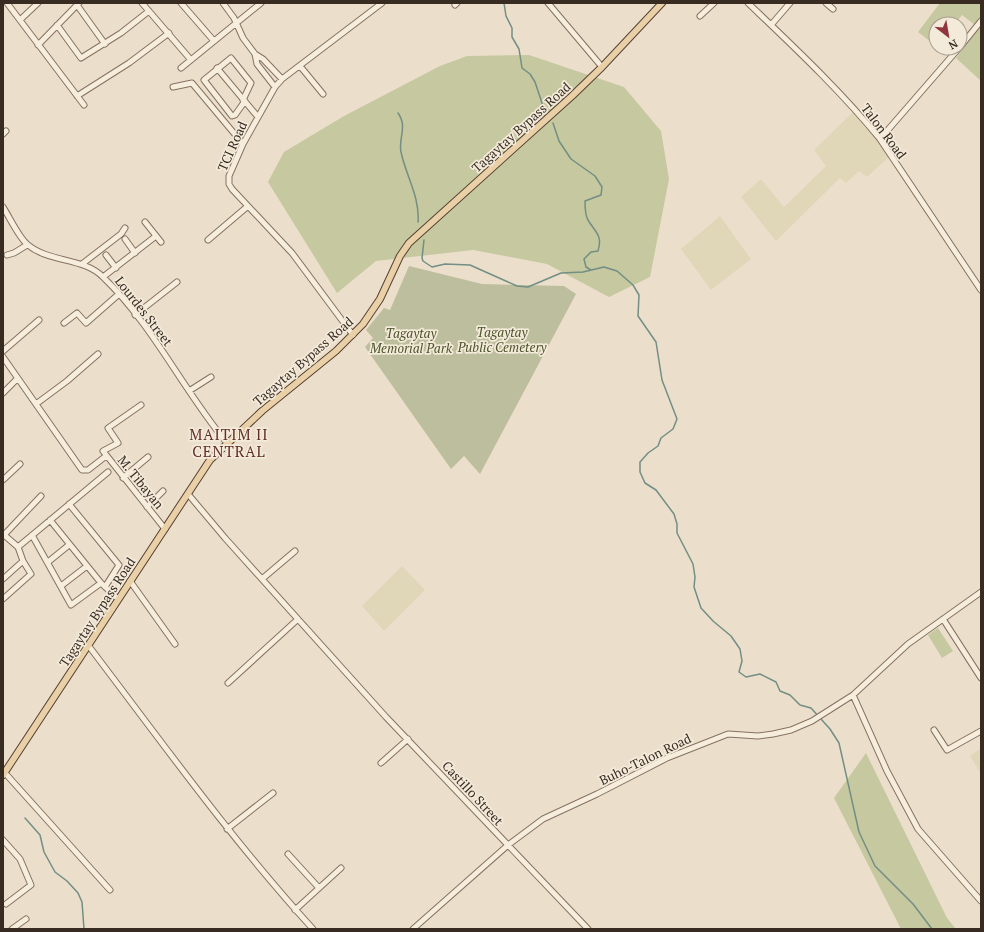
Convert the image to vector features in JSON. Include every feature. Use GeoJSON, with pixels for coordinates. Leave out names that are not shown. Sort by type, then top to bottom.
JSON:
{"type":"FeatureCollection","features":[{"type":"Feature","properties":{"kind":"main road","name":"Tagaytay Bypass Road"},"geometry":{"type":"LineString","coordinates":[[4,774],[210,460],[262,411],[336,351],[353,335],[376,306],[400,256],[409,243],[602,66],[662,3]]}},
{"type":"Feature","properties":{"kind":"street"},"geometry":{"type":"LineString","coordinates":[[6,3],[84,105]]}},
{"type":"Feature","properties":{"kind":"street"},"geometry":{"type":"LineString","coordinates":[[20,20],[38,3]]}},
{"type":"Feature","properties":{"kind":"street"},"geometry":{"type":"LineString","coordinates":[[142,3],[191,60]]}},
{"type":"Feature","properties":{"kind":"street"},"geometry":{"type":"LineString","coordinates":[[181,3],[214,41]]}},
{"type":"Feature","properties":{"kind":"street"},"geometry":{"type":"LineString","coordinates":[[223,3],[236,23],[243,38],[255,54],[263,59],[282,79]]}},
{"type":"Feature","properties":{"kind":"street"},"geometry":{"type":"LineString","coordinates":[[181,68],[261,3]]}},
{"type":"Feature","properties":{"kind":"street","name":"TCI Road"},"geometry":{"type":"LineString","coordinates":[[353,335],[292,253],[229,184],[229,176],[243,144],[275,87],[282,79],[382,3]]}},
{"type":"Feature","properties":{"kind":"street"},"geometry":{"type":"LineString","coordinates":[[548,3],[602,66]]}},
{"type":"Feature","properties":{"kind":"street"},"geometry":{"type":"LineString","coordinates":[[700,16],[714,3]]}},
{"type":"Feature","properties":{"kind":"street","name":"Talon Road"},"geometry":{"type":"LineString","coordinates":[[748,3],[863,117],[880,139],[981,290]]}},
{"type":"Feature","properties":{"kind":"street"},"geometry":{"type":"LineString","coordinates":[[771,25],[790,3]]}},
{"type":"Feature","properties":{"kind":"street"},"geometry":{"type":"LineString","coordinates":[[826,3],[833,9]]}},
{"type":"Feature","properties":{"kind":"street"},"geometry":{"type":"LineString","coordinates":[[38,45],[78,4],[105,44]]}},
{"type":"Feature","properties":{"kind":"street"},"geometry":{"type":"LineString","coordinates":[[57,25],[81,58],[105,44],[150,11]]}},
{"type":"Feature","properties":{"kind":"street"},"geometry":{"type":"LineString","coordinates":[[968,37],[981,21]]}},
{"type":"Feature","properties":{"kind":"street"},"geometry":{"type":"LineString","coordinates":[[77,96],[129,63],[169,33]]}},
{"type":"Feature","properties":{"kind":"street"},"geometry":{"type":"LineString","coordinates":[[255,54],[257,64],[275,87]]}},
{"type":"Feature","properties":{"kind":"street"},"geometry":{"type":"LineString","coordinates":[[880,139],[952,56]]}},
{"type":"Feature","properties":{"kind":"street"},"geometry":{"type":"LineString","coordinates":[[231,58],[251,83],[244,100],[235,115],[232,116],[204,80],[231,58]]}},
{"type":"Feature","properties":{"kind":"street"},"geometry":{"type":"LineString","coordinates":[[300,66],[323,94]]}},
{"type":"Feature","properties":{"kind":"street"},"geometry":{"type":"LineString","coordinates":[[217,68],[258,117]]}},
{"type":"Feature","properties":{"kind":"street"},"geometry":{"type":"LineString","coordinates":[[173,87],[192,82],[243,144]]}},
{"type":"Feature","properties":{"kind":"street"},"geometry":{"type":"LineString","coordinates":[[208,240],[248,206]]}},
{"type":"Feature","properties":{"kind":"street"},"geometry":{"type":"LineString","coordinates":[[3,207],[27,245],[14,253],[7,255]]}},
{"type":"Feature","properties":{"kind":"street"},"geometry":{"type":"LineString","coordinates":[[145,222],[160,242]]}},
{"type":"Feature","properties":{"kind":"street"},"geometry":{"type":"LineString","coordinates":[[82,264],[121,234],[125,228]]}},
{"type":"Feature","properties":{"kind":"street"},"geometry":{"type":"LineString","coordinates":[[103,277],[156,236]]}},
{"type":"Feature","properties":{"kind":"street"},"geometry":{"type":"LineString","coordinates":[[125,239],[135,253]]}},
{"type":"Feature","properties":{"kind":"street","name":"Lourdes Street"},"geometry":{"type":"LineString","coordinates":[[27,245],[42,253],[82,264],[95,270],[103,277],[119,294],[135,315],[227,444]]}},
{"type":"Feature","properties":{"kind":"street"},"geometry":{"type":"LineString","coordinates":[[106,255],[116,268]]}},
{"type":"Feature","properties":{"kind":"street"},"geometry":{"type":"LineString","coordinates":[[135,315],[177,282]]}},
{"type":"Feature","properties":{"kind":"street"},"geometry":{"type":"LineString","coordinates":[[64,323],[77,313],[86,323],[119,294]]}},
{"type":"Feature","properties":{"kind":"street"},"geometry":{"type":"LineString","coordinates":[[3,351],[39,320]]}},
{"type":"Feature","properties":{"kind":"street"},"geometry":{"type":"LineString","coordinates":[[36,404],[67,381],[98,354]]}},
{"type":"Feature","properties":{"kind":"street"},"geometry":{"type":"LineString","coordinates":[[3,359],[82,470],[88,470],[106,456]]}},
{"type":"Feature","properties":{"kind":"street"},"geometry":{"type":"LineString","coordinates":[[190,391],[211,377]]}},
{"type":"Feature","properties":{"kind":"street"},"geometry":{"type":"LineString","coordinates":[[3,393],[17,379]]}},
{"type":"Feature","properties":{"kind":"street","name":"M. Tibayan"},"geometry":{"type":"LineString","coordinates":[[141,405],[108,428],[118,443],[103,452],[165,528]]}},
{"type":"Feature","properties":{"kind":"street"},"geometry":{"type":"LineString","coordinates":[[123,478],[148,457]]}},
{"type":"Feature","properties":{"kind":"street"},"geometry":{"type":"LineString","coordinates":[[3,480],[20,464]]}},
{"type":"Feature","properties":{"kind":"street"},"geometry":{"type":"LineString","coordinates":[[18,547],[108,472]]}},
{"type":"Feature","properties":{"kind":"street"},"geometry":{"type":"LineString","coordinates":[[147,507],[162,491]]}},
{"type":"Feature","properties":{"kind":"street","name":"Castillo Street"},"geometry":{"type":"LineString","coordinates":[[188,494],[344,670],[488,825],[588,929]]}},
{"type":"Feature","properties":{"kind":"street"},"geometry":{"type":"LineString","coordinates":[[3,599],[31,574],[22,561],[18,547],[3,535],[41,496]]}},
{"type":"Feature","properties":{"kind":"street"},"geometry":{"type":"LineString","coordinates":[[69,504],[119,565],[105,587]]}},
{"type":"Feature","properties":{"kind":"street"},"geometry":{"type":"LineString","coordinates":[[50,520],[101,583],[118,600]]}},
{"type":"Feature","properties":{"kind":"street"},"geometry":{"type":"LineString","coordinates":[[32,535],[71,605],[101,583]]}},
{"type":"Feature","properties":{"kind":"street"},"geometry":{"type":"LineString","coordinates":[[48,562],[69,545]]}},
{"type":"Feature","properties":{"kind":"street"},"geometry":{"type":"LineString","coordinates":[[262,579],[295,551]]}},
{"type":"Feature","properties":{"kind":"street"},"geometry":{"type":"LineString","coordinates":[[3,579],[22,561]]}},
{"type":"Feature","properties":{"kind":"street"},"geometry":{"type":"LineString","coordinates":[[61,586],[87,566]]}},
{"type":"Feature","properties":{"kind":"street"},"geometry":{"type":"LineString","coordinates":[[130,581],[176,644]]}},
{"type":"Feature","properties":{"kind":"street","name":"Buho-Talon Road"},"geometry":{"type":"LineString","coordinates":[[413,929],[508,845],[543,819],[597,794],[667,758],[728,734],[758,736],[773,734],[791,730],[812,721],[853,695],[908,644],[981,592]]}},
{"type":"Feature","properties":{"kind":"street"},"geometry":{"type":"LineString","coordinates":[[228,683],[298,619]]}},
{"type":"Feature","properties":{"kind":"street"},"geometry":{"type":"LineString","coordinates":[[943,619],[981,678]]}},
{"type":"Feature","properties":{"kind":"street"},"geometry":{"type":"LineString","coordinates":[[88,645],[227,829],[295,910],[313,929]]}},
{"type":"Feature","properties":{"kind":"street"},"geometry":{"type":"LineString","coordinates":[[853,695],[872,740],[918,829],[981,901]]}},
{"type":"Feature","properties":{"kind":"street"},"geometry":{"type":"LineString","coordinates":[[934,730],[948,750],[981,731]]}},
{"type":"Feature","properties":{"kind":"street"},"geometry":{"type":"LineString","coordinates":[[381,763],[408,739]]}},
{"type":"Feature","properties":{"kind":"street"},"geometry":{"type":"LineString","coordinates":[[4,774],[110,890]]}},
{"type":"Feature","properties":{"kind":"street"},"geometry":{"type":"LineString","coordinates":[[227,829],[273,793]]}},
{"type":"Feature","properties":{"kind":"street"},"geometry":{"type":"LineString","coordinates":[[4,843],[20,860],[31,885],[6,904]]}},
{"type":"Feature","properties":{"kind":"street"},"geometry":{"type":"LineString","coordinates":[[288,854],[319,888]]}},
{"type":"Feature","properties":{"kind":"street"},"geometry":{"type":"LineString","coordinates":[[295,910],[341,868]]}},
{"type":"Feature","properties":{"kind":"street"},"geometry":{"type":"LineString","coordinates":[[12,929],[26,919]]}},
{"type":"Feature","properties":{"kind":"shaded area"},"geometry":{"type":"Polygon","coordinates":[[[853,112],[880,143],[889,157],[867,177],[859,171],[846,183],[840,178],[776,241],[741,197],[761,179],[784,207],[826,166],[814,150],[853,112]]]}},
{"type":"Feature","properties":{"kind":"shaded area"},"geometry":{"type":"Polygon","coordinates":[[[720,216],[751,259],[711,290],[681,249],[720,216]]]}},
{"type":"Feature","properties":{"kind":"shaded area"},"geometry":{"type":"Polygon","coordinates":[[[402,566],[425,590],[384,631],[362,606],[402,566]]]}},
{"type":"Feature","properties":{"kind":"shaded area"},"geometry":{"type":"Polygon","coordinates":[[[981,748],[981,774],[970,756],[981,748]]]}},
{"type":"Feature","properties":{"kind":"green space"},"geometry":{"type":"Polygon","coordinates":[[[940,3],[981,3],[981,81],[956,58],[958,56],[968,56],[968,42],[979,28],[968,20],[968,16],[930,16],[940,3]]]}},
{"type":"Feature","properties":{"kind":"green space"},"geometry":{"type":"Polygon","coordinates":[[[928,19],[928,40],[918,32],[928,19]]]}},
{"type":"Feature","properties":{"kind":"green space"},"geometry":{"type":"Polygon","coordinates":[[[529,55],[624,87],[661,131],[669,179],[650,277],[609,297],[547,264],[473,250],[376,261],[337,293],[268,182],[284,152],[344,116],[440,66],[467,56],[529,55]]]}},
{"type":"Feature","properties":{"kind":"green space","name":"Tagaytay Public Cemetery"},"geometry":{"type":"Polygon","coordinates":[[[409,266],[482,284],[564,286],[576,294],[480,474],[464,456],[451,469],[365,347],[373,338],[366,330],[384,308],[390,310],[409,266]]]}},
{"type":"Feature","properties":{"kind":"green space"},"geometry":{"type":"Polygon","coordinates":[[[938,628],[953,651],[942,658],[928,635],[938,628]]]}},
{"type":"Feature","properties":{"kind":"green space"},"geometry":{"type":"Polygon","coordinates":[[[866,753],[947,918],[956,929],[901,929],[834,798],[866,753]]]}},
{"type":"Feature","properties":{"kind":"waterway"},"geometry":{"type":"LineString","coordinates":[[504,3],[506,16],[512,28],[512,37],[519,49],[522,68],[530,74],[535,82],[544,109]]}},
{"type":"Feature","properties":{"kind":"waterway"},"geometry":{"type":"LineString","coordinates":[[398,113],[401,118],[403,128],[400,147],[403,161],[415,195],[418,222]]}},
{"type":"Feature","properties":{"kind":"waterway"},"geometry":{"type":"LineString","coordinates":[[553,123],[559,141],[571,159],[595,176],[602,187],[601,195],[585,201],[587,218],[598,234],[600,241],[598,251],[591,252],[584,259],[586,267],[591,270]]}},
{"type":"Feature","properties":{"kind":"waterway"},"geometry":{"type":"LineString","coordinates":[[424,240],[422,258],[423,261],[432,267],[445,264],[470,265],[517,286],[528,287],[561,273],[583,272],[604,267],[617,271],[633,285],[639,295],[638,316],[656,342],[662,380],[677,419],[673,429],[661,438],[658,446],[648,453],[640,462],[640,472],[645,483],[656,490],[674,514],[677,524],[677,533],[693,564],[695,577],[694,587],[701,608],[713,621],[731,636],[740,649],[742,661],[739,672],[746,677],[760,674],[776,682],[780,691],[790,695],[800,705],[811,708],[830,729],[839,743],[859,832],[875,866],[913,904],[932,929]]}},
{"type":"Feature","properties":{"kind":"waterway"},"geometry":{"type":"LineString","coordinates":[[25,818],[40,835],[44,852],[55,872],[67,881],[78,893],[82,902],[84,929]]}},
{"type":"Feature","properties":{"kind":"district","name":"MAITIM II CENTRAL"},"geometry":{"type":"Point","coordinates":[229,442]}},
{"type":"Feature","properties":{"kind":"park label","name":"Tagaytay Memorial Park"},"geometry":{"type":"Point","coordinates":[411,340]}}]}
